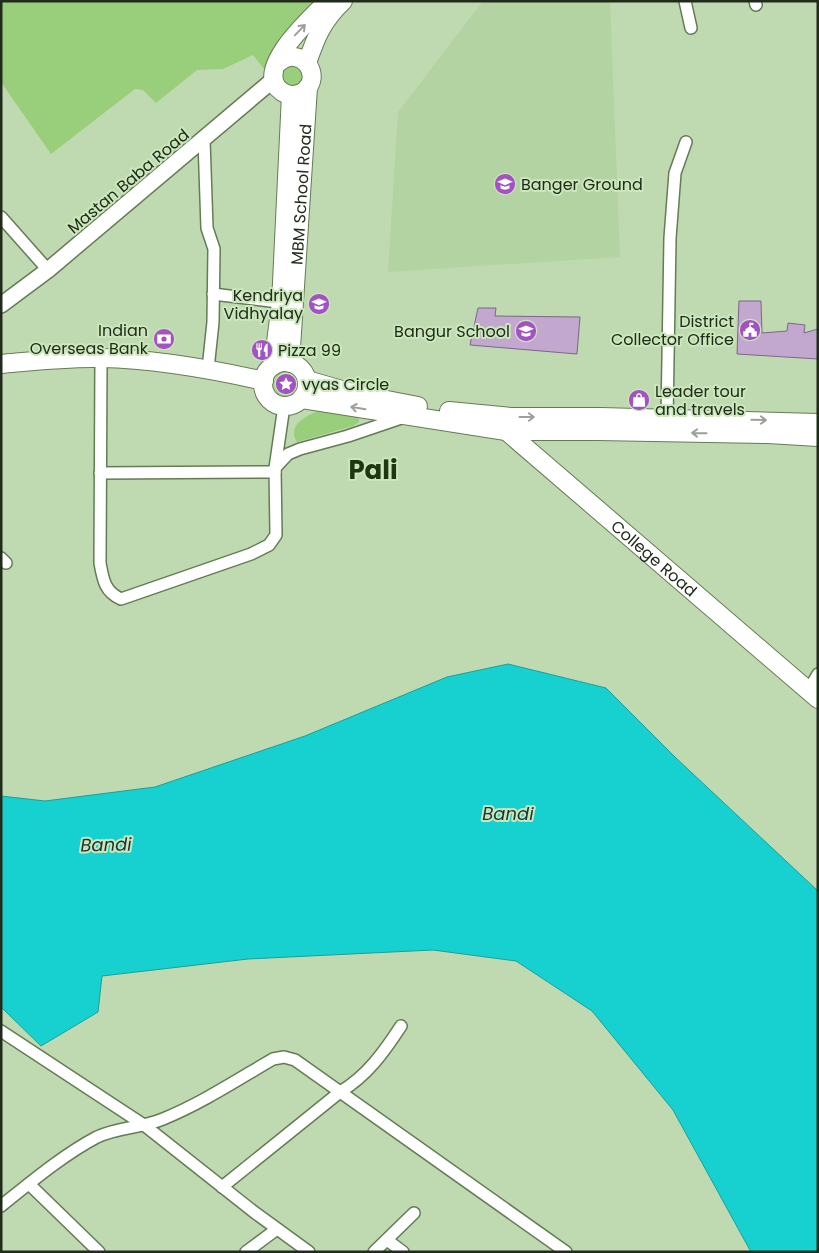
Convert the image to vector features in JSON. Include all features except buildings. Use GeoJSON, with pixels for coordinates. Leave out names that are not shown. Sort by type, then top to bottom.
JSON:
{"type":"FeatureCollection","features":[{"type":"Feature","properties":{"kind":"main road"},"geometry":{"type":"LineString","coordinates":[[276,71],[282,59],[292,56],[303,60],[312,75],[308,88],[303,92],[291,95],[280,91],[276,71],[289,42],[328,1]]}},
{"type":"Feature","properties":{"kind":"main road"},"geometry":{"type":"LineString","coordinates":[[307,64],[316,36],[323,23],[343,1]]}},
{"type":"Feature","properties":{"kind":"main road","name":"MBM School Road"},"geometry":{"type":"LineString","coordinates":[[276,370],[287,303],[308,88]]}},
{"type":"Feature","properties":{"kind":"main road","name":"MBM School Road"},"geometry":{"type":"LineString","coordinates":[[287,303],[291,95]]}},
{"type":"Feature","properties":{"kind":"main road"},"geometry":{"type":"LineString","coordinates":[[1,364],[102,358],[140,360],[208,369],[301,369],[307,380],[306,393],[297,403],[284,406],[268,398],[265,393],[276,370]]}},
{"type":"Feature","properties":{"kind":"main road"},"geometry":{"type":"LineString","coordinates":[[307,380],[356,394],[413,405],[490,415],[818,423]]}},
{"type":"Feature","properties":{"kind":"main road"},"geometry":{"type":"LineString","coordinates":[[302,398],[506,431],[818,436]]}},
{"type":"Feature","properties":{"kind":"main road","name":"College Road"},"geometry":{"type":"LineString","coordinates":[[490,415],[506,431],[813,695]]}},
{"type":"Feature","properties":{"kind":"street"},"geometry":{"type":"LineString","coordinates":[[685,1],[691,28]]}},
{"type":"Feature","properties":{"kind":"street","name":"Mastan Baba Road"},"geometry":{"type":"LineString","coordinates":[[1,305],[48,270],[204,140],[276,71]]}},
{"type":"Feature","properties":{"kind":"street"},"geometry":{"type":"LineString","coordinates":[[204,140],[208,228],[214,248],[213,322],[208,369]]}},
{"type":"Feature","properties":{"kind":"street"},"geometry":{"type":"LineString","coordinates":[[667,418],[670,238],[675,173],[686,142]]}},
{"type":"Feature","properties":{"kind":"street"},"geometry":{"type":"LineString","coordinates":[[1,217],[48,270]]}},
{"type":"Feature","properties":{"kind":"street"},"geometry":{"type":"LineString","coordinates":[[213,294],[287,303]]}},
{"type":"Feature","properties":{"kind":"street"},"geometry":{"type":"LineString","coordinates":[[102,358],[100,563],[102,576],[111,595],[121,599],[251,554],[269,545],[277,530],[275,470],[284,406]]}},
{"type":"Feature","properties":{"kind":"street"},"geometry":{"type":"LineString","coordinates":[[100,473],[275,470],[288,454],[300,449],[348,436],[406,416]]}},
{"type":"Feature","properties":{"kind":"street"},"geometry":{"type":"LineString","coordinates":[[813,695],[818,674]]}},
{"type":"Feature","properties":{"kind":"street"},"geometry":{"type":"LineString","coordinates":[[222,1187],[340,1092],[354,1084],[381,1055],[402,1026]]}},
{"type":"Feature","properties":{"kind":"street"},"geometry":{"type":"LineString","coordinates":[[1,1031],[144,1125],[308,1252]]}},
{"type":"Feature","properties":{"kind":"street"},"geometry":{"type":"LineString","coordinates":[[1,1206],[78,1148],[98,1137],[109,1132],[144,1125],[164,1118],[207,1097],[278,1057],[295,1060],[566,1252]]}},
{"type":"Feature","properties":{"kind":"street"},"geometry":{"type":"LineString","coordinates":[[29,1184],[99,1252]]}},
{"type":"Feature","properties":{"kind":"street"},"geometry":{"type":"LineString","coordinates":[[374,1252],[414,1213]]}},
{"type":"Feature","properties":{"kind":"street"},"geometry":{"type":"LineString","coordinates":[[246,1252],[277,1229]]}},
{"type":"Feature","properties":{"kind":"street"},"geometry":{"type":"LineString","coordinates":[[387,1240],[403,1252]]}},
{"type":"Feature","properties":{"kind":"shaded area","name":"Banger Ground"},"geometry":{"type":"Polygon","coordinates":[[[483,1],[610,1],[620,257],[388,272],[398,112],[483,1]]]}},
{"type":"Feature","properties":{"kind":"green space"},"geometry":{"type":"Polygon","coordinates":[[[1,1],[330,1],[264,69],[253,55],[223,69],[197,70],[156,103],[143,90],[135,89],[51,154],[1,82],[1,1]]]}},
{"type":"Feature","properties":{"kind":"green space"},"geometry":{"type":"Polygon","coordinates":[[[292,64],[300,67],[303,75],[300,83],[292,86],[284,83],[281,75],[284,67],[292,64]]]}},
{"type":"Feature","properties":{"kind":"green space"},"geometry":{"type":"Polygon","coordinates":[[[287,371],[296,375],[300,384],[296,393],[287,397],[278,393],[274,384],[278,375],[287,371]]]}},
{"type":"Feature","properties":{"kind":"green space"},"geometry":{"type":"Polygon","coordinates":[[[316,412],[358,413],[359,422],[353,426],[297,442],[294,437],[295,427],[306,417],[316,412]]]}},
{"type":"Feature","properties":{"kind":"water","name":"Bandi"},"geometry":{"type":"Polygon","coordinates":[[[508,664],[606,688],[676,758],[818,891],[818,1252],[751,1252],[673,1110],[592,1011],[516,961],[433,950],[248,959],[102,976],[98,1012],[41,1046],[1,1007],[1,796],[45,801],[155,787],[305,736],[447,677],[508,664]]]}},
{"type":"Feature","properties":{"kind":"place","name":"Banger Ground"},"geometry":{"type":"Point","coordinates":[505,184]}},
{"type":"Feature","properties":{"kind":"place","name":"Kendriya Vidhyalay"},"geometry":{"type":"Point","coordinates":[319,304]}},
{"type":"Feature","properties":{"kind":"place","name":"District Collector Office"},"geometry":{"type":"Point","coordinates":[750,330]}},
{"type":"Feature","properties":{"kind":"place","name":"Bangur School"},"geometry":{"type":"Point","coordinates":[526,331]}},
{"type":"Feature","properties":{"kind":"place","name":"Indian Overseas Bank"},"geometry":{"type":"Point","coordinates":[164,339]}},
{"type":"Feature","properties":{"kind":"place","name":"Pizza 99"},"geometry":{"type":"Point","coordinates":[262,350]}},
{"type":"Feature","properties":{"kind":"place","name":"vyas Circle"},"geometry":{"type":"Point","coordinates":[286,384]}},
{"type":"Feature","properties":{"kind":"place","name":"Leader tour and travels"},"geometry":{"type":"Point","coordinates":[639,400]}},
{"type":"Feature","properties":{"kind":"district","name":"Pali"},"geometry":{"type":"Point","coordinates":[373,470]}}]}
